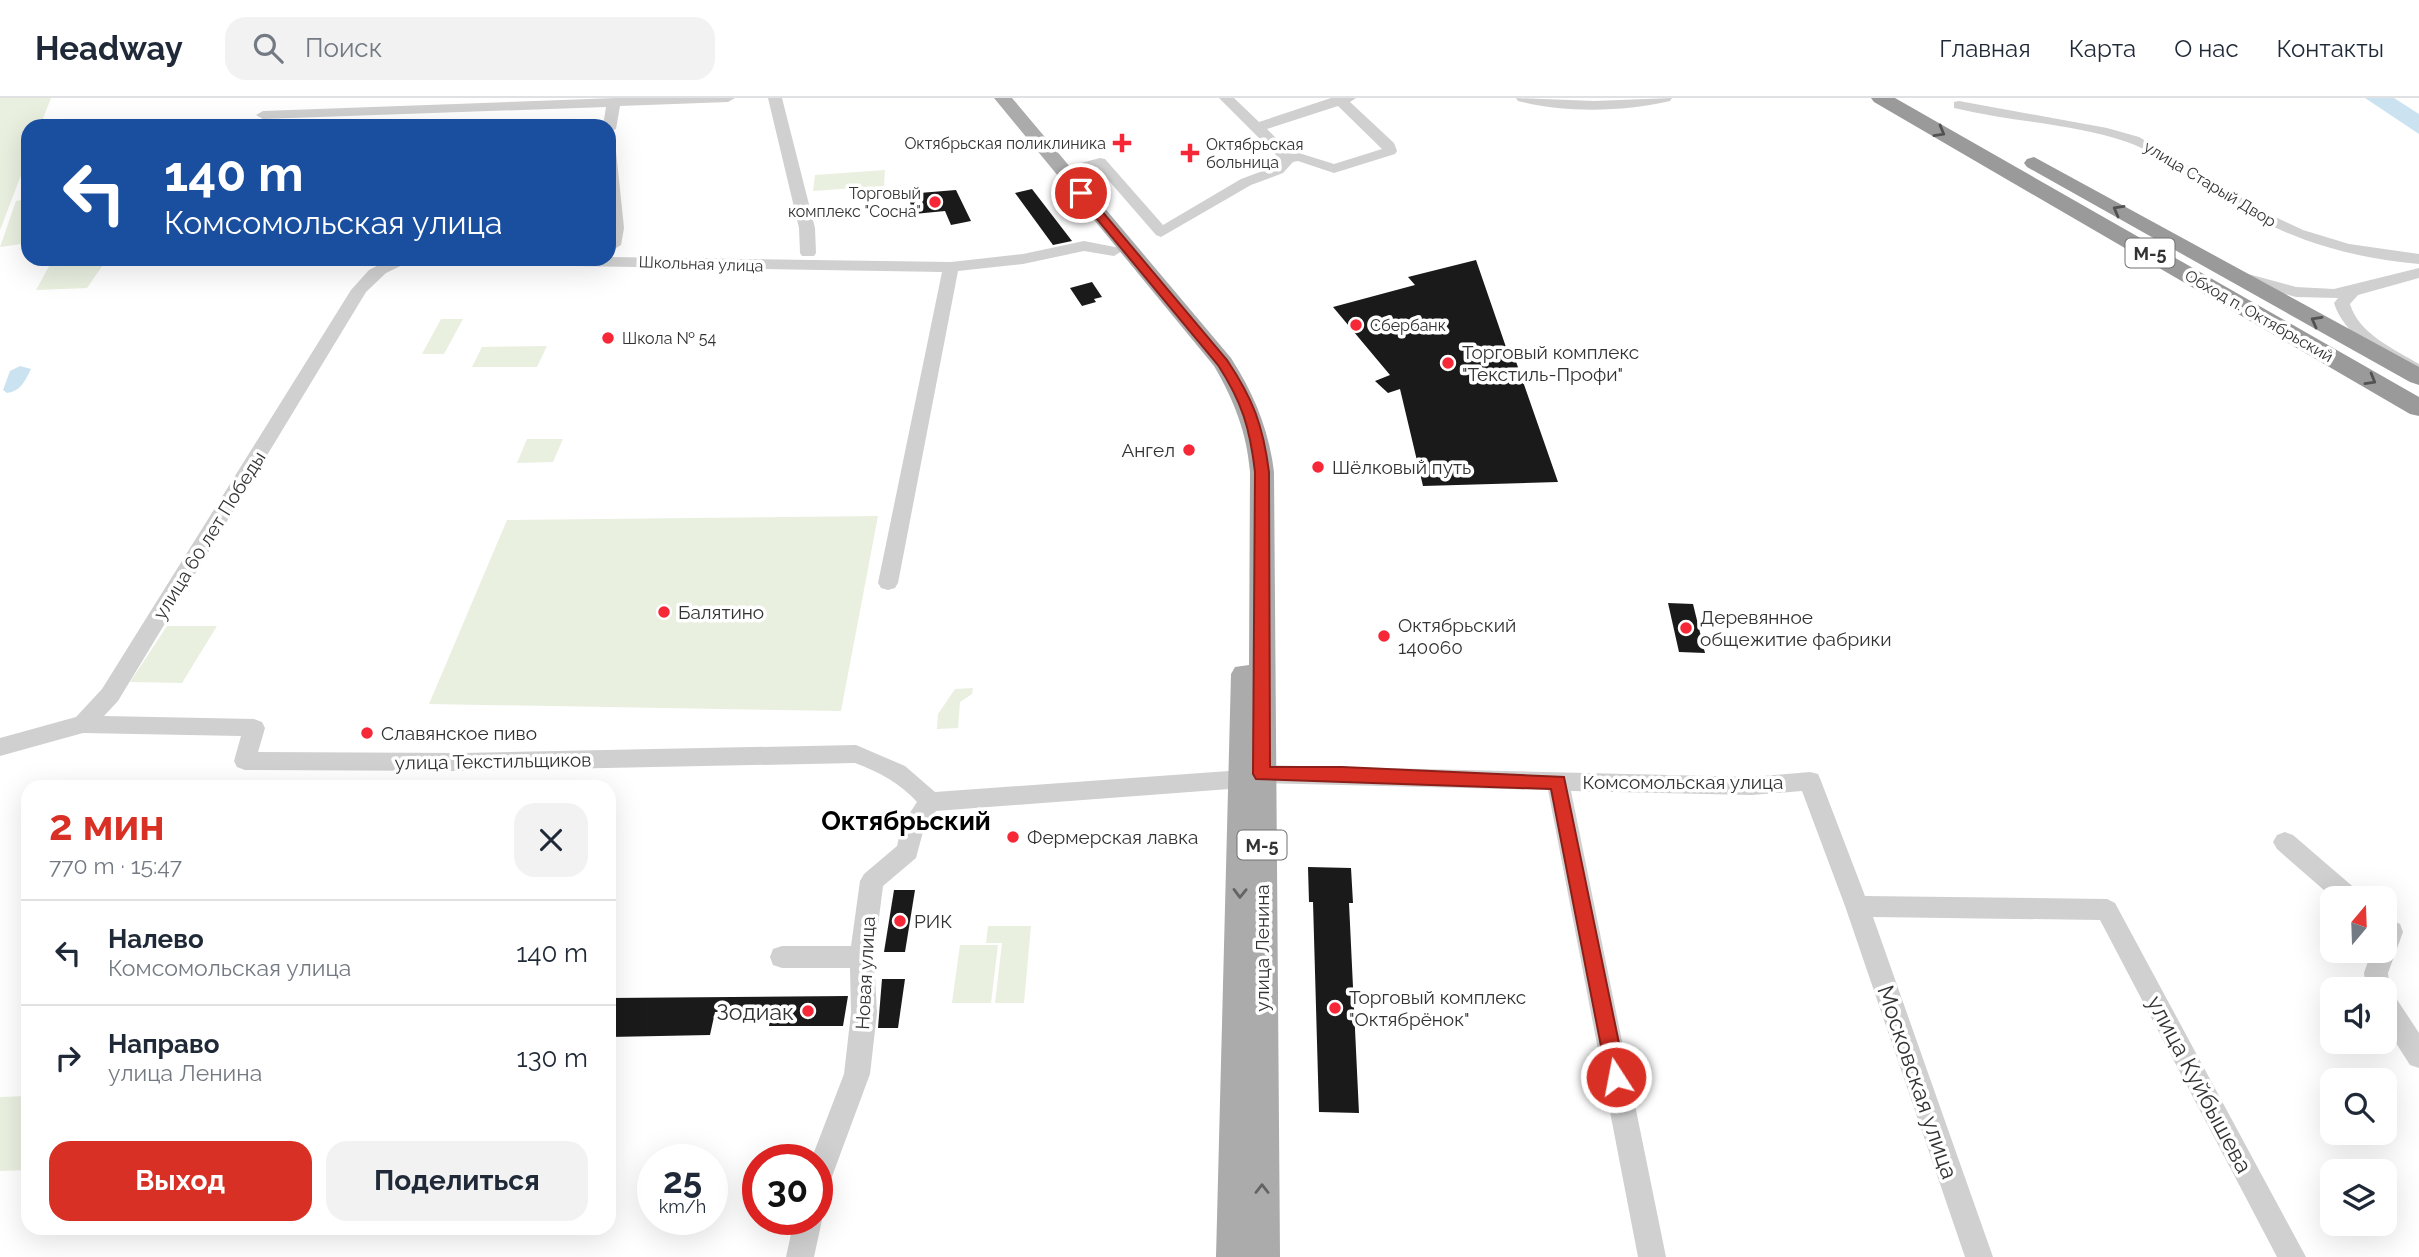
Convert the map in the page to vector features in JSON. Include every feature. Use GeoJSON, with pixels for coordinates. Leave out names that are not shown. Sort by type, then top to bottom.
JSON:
{"type":"FeatureCollection","features":[{"type":"Feature","properties":{"kind":"highway","name":"Обход п. Октябрьский"},"geometry":{"type":"LineString","coordinates":[[1881,98],[2419,408]]}},
{"type":"Feature","properties":{"kind":"highway","name":"Обход п. Октябрьский"},"geometry":{"type":"LineString","coordinates":[[1918,98],[2419,377]]}},
{"type":"Feature","properties":{"kind":"main road","name":"улица Ленина"},"geometry":{"type":"LineString","coordinates":[[991,98],[1208,368],[1222,391],[1238,434],[1245,483],[1262,1257]]}},
{"type":"Feature","properties":{"kind":"main road","name":"улица Ленина"},"geometry":{"type":"LineString","coordinates":[[1003,98],[1223,363],[1252,415],[1257,432],[1262,472],[1252,776],[1236,1066],[1234,1257]]}},
{"type":"Feature","properties":{"kind":"street"},"geometry":{"type":"LineString","coordinates":[[262,119],[264,98]]}},
{"type":"Feature","properties":{"kind":"street"},"geometry":{"type":"LineString","coordinates":[[422,98],[438,109]]}},
{"type":"Feature","properties":{"kind":"street"},"geometry":{"type":"LineString","coordinates":[[278,119],[522,102],[614,103],[728,98]]}},
{"type":"Feature","properties":{"kind":"street"},"geometry":{"type":"LineString","coordinates":[[775,98],[807,228],[808,253]]}},
{"type":"Feature","properties":{"kind":"street"},"geometry":{"type":"LineString","coordinates":[[1226,98],[1288,159]]}},
{"type":"Feature","properties":{"kind":"street"},"geometry":{"type":"LineString","coordinates":[[1522,98],[1541,102],[1617,106],[1665,98]]}},
{"type":"Feature","properties":{"kind":"street"},"geometry":{"type":"LineString","coordinates":[[1063,172],[1100,163],[1161,232],[1246,182],[1278,170],[1288,159],[1299,157],[1334,169],[1390,150],[1342,99],[1257,127]]}},
{"type":"Feature","properties":{"kind":"street"},"geometry":{"type":"LineString","coordinates":[[611,119],[614,103]]}},
{"type":"Feature","properties":{"kind":"street","name":"улица Старый Двор"},"geometry":{"type":"LineString","coordinates":[[1959,105],[2007,111],[2134,140],[2285,229],[2388,256],[2419,259]]}},
{"type":"Feature","properties":{"kind":"street"},"geometry":{"type":"LineString","coordinates":[[437,119],[438,109]]}},
{"type":"Feature","properties":{"kind":"street"},"geometry":{"type":"LineString","coordinates":[[1077,246],[1088,239],[1094,228]]}},
{"type":"Feature","properties":{"kind":"street","name":"Школьная улица"},"geometry":{"type":"LineString","coordinates":[[616,262],[951,267],[1023,259],[1077,246],[1094,246],[1114,251]]}},
{"type":"Feature","properties":{"kind":"street"},"geometry":{"type":"LineString","coordinates":[[2388,256],[2419,271]]}},
{"type":"Feature","properties":{"kind":"street"},"geometry":{"type":"LineString","coordinates":[[2388,256],[2396,270],[2396,279]]}},
{"type":"Feature","properties":{"kind":"street","name":"улица 60 лет Победы"},"geometry":{"type":"LineString","coordinates":[[83,724],[110,695],[359,290],[384,266]]}},
{"type":"Feature","properties":{"kind":"street"},"geometry":{"type":"LineString","coordinates":[[888,583],[951,267]]}},
{"type":"Feature","properties":{"kind":"street"},"geometry":{"type":"LineString","coordinates":[[2228,272],[2282,291],[2309,295],[2352,292],[2419,271]]}},
{"type":"Feature","properties":{"kind":"street"},"geometry":{"type":"LineString","coordinates":[[2352,292],[2342,303],[2344,316],[2358,331],[2419,372]]}},
{"type":"Feature","properties":{"kind":"street"},"geometry":{"type":"LineString","coordinates":[[0,747],[83,724]]}},
{"type":"Feature","properties":{"kind":"street","name":"улица Текстильщиков"},"geometry":{"type":"LineString","coordinates":[[83,724],[254,728],[245,761],[462,762],[856,754],[892,768],[918,786],[930,802]]}},
{"type":"Feature","properties":{"kind":"street","name":"Комсомольская улица"},"geometry":{"type":"LineString","coordinates":[[1252,776],[1342,774],[1751,786],[1810,781]]}},
{"type":"Feature","properties":{"kind":"street"},"geometry":{"type":"LineString","coordinates":[[930,802],[1252,776]]}},
{"type":"Feature","properties":{"kind":"street","name":"Московская улица"},"geometry":{"type":"LineString","coordinates":[[1810,781],[1857,906],[1979,1257]]}},
{"type":"Feature","properties":{"kind":"street"},"geometry":{"type":"LineString","coordinates":[[1558,782],[1652,1257]]}},
{"type":"Feature","properties":{"kind":"street","name":"Новая улица"},"geometry":{"type":"LineString","coordinates":[[831,1144],[857,1074],[864,1013],[862,957],[872,881],[908,851],[913,825],[930,802]]}},
{"type":"Feature","properties":{"kind":"street"},"geometry":{"type":"LineString","coordinates":[[2285,842],[2336,886]]}},
{"type":"Feature","properties":{"kind":"street","name":"улица Куйбышева"},"geometry":{"type":"LineString","coordinates":[[1857,906],[2107,910],[2292,1257]]}},
{"type":"Feature","properties":{"kind":"street"},"geometry":{"type":"LineString","coordinates":[[782,957],[862,957]]}},
{"type":"Feature","properties":{"kind":"street"},"geometry":{"type":"LineString","coordinates":[[2397,1022],[2419,1056]]}},
{"type":"Feature","properties":{"kind":"street"},"geometry":{"type":"LineString","coordinates":[[800,1257],[805,1235]]}},
{"type":"Feature","properties":{"kind":"green space"},"geometry":{"type":"Polygon","coordinates":[[[0,98],[51,98],[43,119],[21,119],[21,175],[0,230],[0,98]]]}},
{"type":"Feature","properties":{"kind":"green space"},"geometry":{"type":"Polygon","coordinates":[[[885,170],[884,186],[813,191],[815,175],[885,170]]]}},
{"type":"Feature","properties":{"kind":"green space"},"geometry":{"type":"Polygon","coordinates":[[[21,200],[21,244],[0,247],[16,201],[21,200]]]}},
{"type":"Feature","properties":{"kind":"green space"},"geometry":{"type":"Polygon","coordinates":[[[49,266],[102,266],[87,288],[36,290],[49,266]]]}},
{"type":"Feature","properties":{"kind":"green space"},"geometry":{"type":"Polygon","coordinates":[[[441,319],[463,319],[444,354],[422,354],[441,319]]]}},
{"type":"Feature","properties":{"kind":"green space"},"geometry":{"type":"Polygon","coordinates":[[[547,346],[537,367],[472,367],[482,347],[547,346]]]}},
{"type":"Feature","properties":{"kind":"green space"},"geometry":{"type":"Polygon","coordinates":[[[527,439],[563,439],[553,462],[517,463],[527,439]]]}},
{"type":"Feature","properties":{"kind":"green space","name":"Балятино"},"geometry":{"type":"Polygon","coordinates":[[[878,516],[841,711],[429,704],[507,520],[878,516]]]}},
{"type":"Feature","properties":{"kind":"green space"},"geometry":{"type":"Polygon","coordinates":[[[167,626],[217,626],[182,683],[130,682],[167,626]]]}},
{"type":"Feature","properties":{"kind":"green space"},"geometry":{"type":"Polygon","coordinates":[[[973,688],[972,694],[960,702],[958,728],[937,729],[938,714],[955,689],[973,688]]]}},
{"type":"Feature","properties":{"kind":"green space"},"geometry":{"type":"Polygon","coordinates":[[[988,926],[1031,926],[1024,1003],[995,1003],[1002,943],[986,943],[988,926]]]}},
{"type":"Feature","properties":{"kind":"green space"},"geometry":{"type":"Polygon","coordinates":[[[960,945],[998,945],[991,1003],[952,1003],[960,945]]]}},
{"type":"Feature","properties":{"kind":"green space"},"geometry":{"type":"Polygon","coordinates":[[[21,1096],[21,1170],[0,1171],[0,1097],[21,1096]]]}},
{"type":"Feature","properties":{"kind":"water"},"geometry":{"type":"Polygon","coordinates":[[[2365,98],[2394,98],[2419,114],[2419,134],[2365,98]]]}},
{"type":"Feature","properties":{"kind":"water"},"geometry":{"type":"Polygon","coordinates":[[[20,366],[31,369],[19,388],[7,393],[3,390],[10,371],[20,366]]]}},
{"type":"Feature","properties":{"kind":"building"},"geometry":{"type":"Polygon","coordinates":[[[1032,189],[1072,241],[1053,245],[1015,193],[1032,189]]]}},
{"type":"Feature","properties":{"kind":"building","name":"Торговый комплекс \"Сосна\""},"geometry":{"type":"Polygon","coordinates":[[[956,190],[971,221],[951,225],[945,211],[914,214],[907,194],[956,190]]]}},
{"type":"Feature","properties":{"kind":"building","name":"Торговый комплекс \"Текстиль-Профи\""},"geometry":{"type":"Polygon","coordinates":[[[1476,260],[1507,350],[1512,350],[1558,482],[1423,486],[1400,389],[1388,393],[1375,381],[1390,375],[1333,307],[1415,285],[1408,277],[1476,260]]]}},
{"type":"Feature","properties":{"kind":"building"},"geometry":{"type":"Polygon","coordinates":[[[1092,282],[1102,297],[1082,306],[1070,288],[1092,282]]]}},
{"type":"Feature","properties":{"kind":"building","name":"Деревянное общежитие фабрики"},"geometry":{"type":"Polygon","coordinates":[[[1668,603],[1693,604],[1705,653],[1679,652],[1668,603]]]}},
{"type":"Feature","properties":{"kind":"building","name":"Торговый комплекс \"Октябрёнок\""},"geometry":{"type":"Polygon","coordinates":[[[1308,867],[1351,868],[1353,903],[1349,903],[1359,1113],[1319,1112],[1313,902],[1309,902],[1308,867]]]}},
{"type":"Feature","properties":{"kind":"building","name":"РИК"},"geometry":{"type":"Polygon","coordinates":[[[894,890],[915,890],[905,952],[884,952],[894,890]]]}},
{"type":"Feature","properties":{"kind":"building"},"geometry":{"type":"Polygon","coordinates":[[[882,979],[905,979],[898,1028],[878,1028],[882,979]]]}},
{"type":"Feature","properties":{"kind":"building"},"geometry":{"type":"Polygon","coordinates":[[[848,996],[843,1026],[769,1026],[771,1012],[715,1012],[710,1035],[616,1037],[616,998],[848,996]]]}},
{"type":"Feature","properties":{"kind":"place","name":"Октябрьская поликлиника"},"geometry":{"type":"Point","coordinates":[1122,143]}},
{"type":"Feature","properties":{"kind":"place","name":"Октябрьская больница"},"geometry":{"type":"Point","coordinates":[1190,153]}},
{"type":"Feature","properties":{"kind":"place","name":"Торговый комплекс \"Сосна\""},"geometry":{"type":"Point","coordinates":[935,202]}},
{"type":"Feature","properties":{"kind":"place","name":"Сбербанк"},"geometry":{"type":"Point","coordinates":[1356,325]}},
{"type":"Feature","properties":{"kind":"place","name":"Школа № 54"},"geometry":{"type":"Point","coordinates":[608,338]}},
{"type":"Feature","properties":{"kind":"place","name":"Торговый комплекс \"Текстиль-Профи\""},"geometry":{"type":"Point","coordinates":[1448,363]}},
{"type":"Feature","properties":{"kind":"place","name":"Ангел"},"geometry":{"type":"Point","coordinates":[1189,450]}},
{"type":"Feature","properties":{"kind":"place","name":"Шёлковый путь"},"geometry":{"type":"Point","coordinates":[1318,467]}},
{"type":"Feature","properties":{"kind":"place","name":"Балятино"},"geometry":{"type":"Point","coordinates":[664,612]}},
{"type":"Feature","properties":{"kind":"place","name":"Деревянное общежитие фабрики"},"geometry":{"type":"Point","coordinates":[1686,628]}},
{"type":"Feature","properties":{"kind":"place","name":"Октябрьский 140060"},"geometry":{"type":"Point","coordinates":[1384,636]}},
{"type":"Feature","properties":{"kind":"place","name":"Славянское пиво"},"geometry":{"type":"Point","coordinates":[367,733]}},
{"type":"Feature","properties":{"kind":"place","name":"Фермерская лавка"},"geometry":{"type":"Point","coordinates":[1013,837]}},
{"type":"Feature","properties":{"kind":"place","name":"РИК"},"geometry":{"type":"Point","coordinates":[900,921]}},
{"type":"Feature","properties":{"kind":"place","name":"Торговый комплекс \"Октябрёнок\""},"geometry":{"type":"Point","coordinates":[1335,1008]}},
{"type":"Feature","properties":{"kind":"place","name":"Зодиак"},"geometry":{"type":"Point","coordinates":[808,1011]}},
{"type":"Feature","properties":{"kind":"district","name":"Октябрьский"},"geometry":{"type":"Point","coordinates":[906,821]}},
{"type":"Feature","properties":{"kind":"route"},"geometry":{"type":"LineString","coordinates":[[1081,193],[1223,363],[1240,389],[1252,415],[1262,472],[1262,774],[1309,773],[1558,782],[1616,1077]]}}]}
